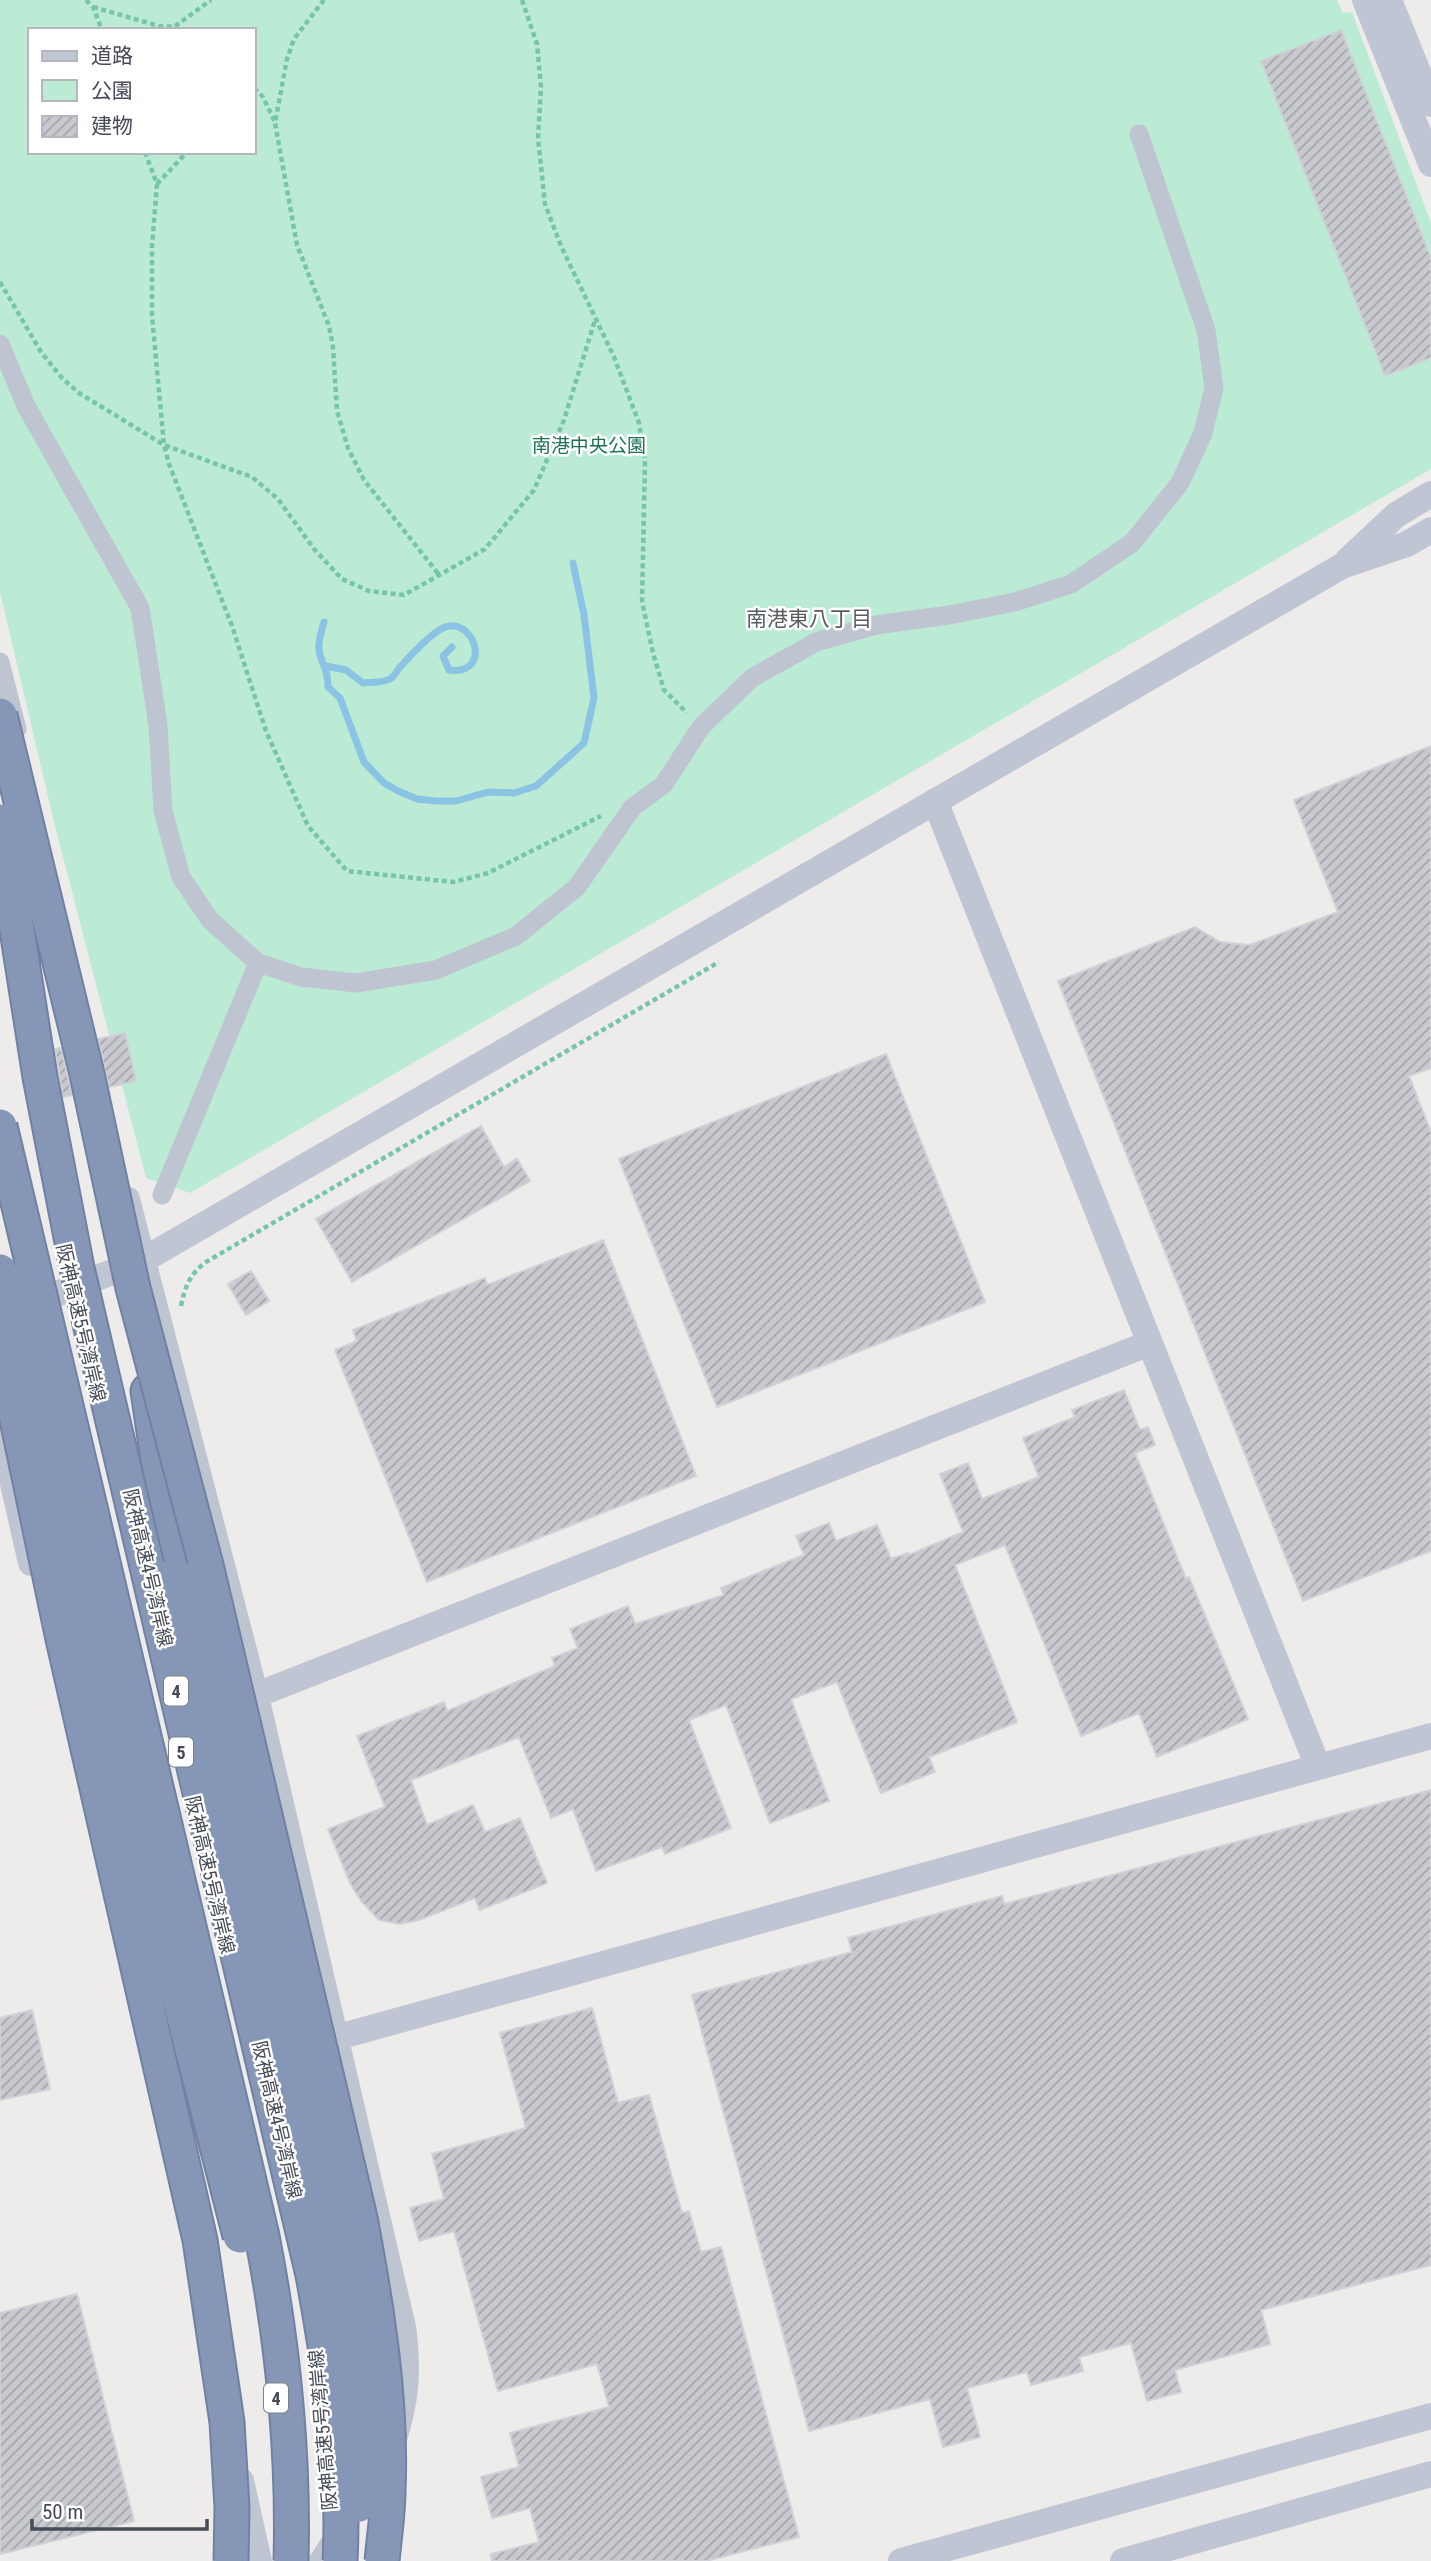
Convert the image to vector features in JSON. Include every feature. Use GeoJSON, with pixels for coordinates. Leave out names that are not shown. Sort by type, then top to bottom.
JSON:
{"type":"FeatureCollection","features":[{"type":"Feature","properties":{"kind":"highway"},"geometry":{"type":"LineString","coordinates":[[0,715],[86,1074],[139,1274],[360,2218],[382,2351],[388,2424],[388,2491],[383,2561]]}},
{"type":"Feature","properties":{"kind":"highway","name":"阪神高速4号湾岸線"},"geometry":{"type":"LineString","coordinates":[[0,821],[40,1077],[77,1269],[313,2274],[335,2406],[340,2470],[340,2561]]}},
{"type":"Feature","properties":{"kind":"highway","name":"阪神高速5号湾岸線"},"geometry":{"type":"LineString","coordinates":[[0,948],[68,1270],[304,2276],[325,2408],[330,2470],[330,2561]]}},
{"type":"Feature","properties":{"kind":"highway","name":"阪神高速5号湾岸線"},"geometry":{"type":"LineString","coordinates":[[0,1126],[262,2236],[287,2404],[291,2469],[290,2561]]}},
{"type":"Feature","properties":{"kind":"highway","name":"4"},"geometry":{"type":"LineString","coordinates":[[0,1174],[252,2236],[277,2405],[281,2468],[281,2561]]}},
{"type":"Feature","properties":{"kind":"highway"},"geometry":{"type":"LineString","coordinates":[[0,1271],[30,1378],[218,2157],[287,2404]]}},
{"type":"Feature","properties":{"kind":"highway"},"geometry":{"type":"LineString","coordinates":[[139,1274],[175,1574],[320,2170],[354,2339],[363,2445],[362,2482],[350,2561]]}},
{"type":"Feature","properties":{"kind":"highway"},"geometry":{"type":"LineString","coordinates":[[0,1338],[99,1802],[200,2240],[227,2422],[232,2508],[231,2561]]}},
{"type":"Feature","properties":{"kind":"street"},"geometry":{"type":"LineString","coordinates":[[1365,0],[1431,164]]}},
{"type":"Feature","properties":{"kind":"street"},"geometry":{"type":"LineString","coordinates":[[1389,0],[1431,104]]}},
{"type":"Feature","properties":{"kind":"street"},"geometry":{"type":"LineString","coordinates":[[0,344],[26,406],[140,608],[159,724],[163,811],[181,877],[210,920],[258,963],[301,978],[356,983],[436,970],[516,936],[577,887],[632,808],[664,785],[701,727],[752,678],[816,642],[876,625],[1015,602],[1071,584],[1132,543],[1180,483],[1203,433],[1214,388],[1206,330],[1139,134]]}},
{"type":"Feature","properties":{"kind":"street"},"geometry":{"type":"LineString","coordinates":[[1342,566],[1396,515],[1431,494]]}},
{"type":"Feature","properties":{"kind":"street"},"geometry":{"type":"LineString","coordinates":[[0,1317],[139,1274],[935,801],[1342,566],[1407,544],[1431,530]]}},
{"type":"Feature","properties":{"kind":"street"},"geometry":{"type":"LineString","coordinates":[[0,662],[93,1040]]}},
{"type":"Feature","properties":{"kind":"street"},"geometry":{"type":"LineString","coordinates":[[935,801],[1318,1767]]}},
{"type":"Feature","properties":{"kind":"street"},"geometry":{"type":"LineString","coordinates":[[162,1195],[258,963]]}},
{"type":"Feature","properties":{"kind":"street"},"geometry":{"type":"LineString","coordinates":[[104,1088],[139,1274],[259,1694],[407,2329],[411,2371],[405,2414],[396,2445],[379,2475],[325,2547],[318,2561]]}},
{"type":"Feature","properties":{"kind":"street"},"geometry":{"type":"LineString","coordinates":[[259,1694],[1150,1343]]}},
{"type":"Feature","properties":{"kind":"street"},"geometry":{"type":"LineString","coordinates":[[0,1426],[259,2561]]}},
{"type":"Feature","properties":{"kind":"street"},"geometry":{"type":"LineString","coordinates":[[338,2037],[1431,1736]]}},
{"type":"Feature","properties":{"kind":"street"},"geometry":{"type":"LineString","coordinates":[[901,2561],[1431,2416]]}},
{"type":"Feature","properties":{"kind":"street"},"geometry":{"type":"LineString","coordinates":[[1123,2561],[1431,2474]]}},
{"type":"Feature","properties":{"kind":"path"},"geometry":{"type":"LineString","coordinates":[[86,0],[93,7],[101,28]]}},
{"type":"Feature","properties":{"kind":"path"},"geometry":{"type":"LineString","coordinates":[[93,7],[159,26],[176,28],[211,0]]}},
{"type":"Feature","properties":{"kind":"path"},"geometry":{"type":"LineString","coordinates":[[275,123],[287,59],[294,39],[324,0]]}},
{"type":"Feature","properties":{"kind":"path"},"geometry":{"type":"LineString","coordinates":[[522,0],[537,44],[541,87],[538,138],[545,204],[561,246],[614,357],[639,423],[645,461],[642,601],[653,653],[664,690],[701,727]]}},
{"type":"Feature","properties":{"kind":"path"},"geometry":{"type":"LineString","coordinates":[[256,90],[275,123],[297,245],[329,326],[337,411],[348,448],[364,480],[440,576]]}},
{"type":"Feature","properties":{"kind":"path"},"geometry":{"type":"LineString","coordinates":[[146,154],[157,184],[152,246],[152,316],[164,445],[232,626],[266,731],[308,826],[347,871],[453,882],[488,873],[541,848],[596,817],[632,808]]}},
{"type":"Feature","properties":{"kind":"path"},"geometry":{"type":"LineString","coordinates":[[157,184],[185,154]]}},
{"type":"Feature","properties":{"kind":"path"},"geometry":{"type":"LineString","coordinates":[[0,282],[41,352],[62,378],[79,393],[164,445],[252,477],[278,499],[314,549],[342,579],[369,591],[404,595],[485,549],[534,490],[564,420],[595,320]]}},
{"type":"Feature","properties":{"kind":"path"},"geometry":{"type":"LineString","coordinates":[[182,1314],[185,1286],[193,1272],[206,1262],[719,962]]}},
{"type":"Feature","properties":{"kind":"green space","name":"南港中央公園"},"geometry":{"type":"Polygon","coordinates":[[[0,0],[1337,0],[1343,13],[1352,12],[1431,223],[1431,469],[190,1193],[146,1178],[53,818],[0,592],[0,0]]]}},
{"type":"Feature","properties":{"kind":"building"},"geometry":{"type":"Polygon","coordinates":[[[1341,30],[1431,258],[1431,358],[1385,376],[1261,61],[1341,30]]]}},
{"type":"Feature","properties":{"kind":"building"},"geometry":{"type":"Polygon","coordinates":[[[1431,746],[1431,1068],[1409,1076],[1431,1132],[1431,1551],[1303,1601],[1058,981],[1195,927],[1220,942],[1250,945],[1338,912],[1294,800],[1431,746]]]}},
{"type":"Feature","properties":{"kind":"building"},"geometry":{"type":"Polygon","coordinates":[[[125,1033],[136,1081],[109,1087],[98,1039],[125,1033]]]}},
{"type":"Feature","properties":{"kind":"building"},"geometry":{"type":"Polygon","coordinates":[[[61,1048],[72,1095],[63,1097],[55,1049],[61,1048]]]}},
{"type":"Feature","properties":{"kind":"building"},"geometry":{"type":"Polygon","coordinates":[[[886,1054],[985,1302],[717,1407],[619,1159],[886,1054]]]}},
{"type":"Feature","properties":{"kind":"building"},"geometry":{"type":"Polygon","coordinates":[[[481,1126],[504,1167],[517,1159],[530,1181],[352,1282],[316,1219],[481,1126]]]}},
{"type":"Feature","properties":{"kind":"building"},"geometry":{"type":"Polygon","coordinates":[[[603,1240],[696,1476],[427,1582],[335,1350],[357,1341],[353,1330],[485,1278],[487,1285],[603,1240]]]}},
{"type":"Feature","properties":{"kind":"building"},"geometry":{"type":"Polygon","coordinates":[[[251,1271],[269,1301],[246,1315],[228,1284],[251,1271]]]}},
{"type":"Feature","properties":{"kind":"building"},"geometry":{"type":"Polygon","coordinates":[[[1124,1390],[1140,1430],[1148,1427],[1155,1445],[1135,1453],[1186,1579],[1189,1577],[1248,1719],[1157,1757],[1139,1713],[1081,1736],[1005,1545],[955,1565],[1017,1722],[929,1757],[935,1772],[881,1793],[837,1682],[791,1699],[829,1801],[770,1823],[726,1705],[689,1720],[731,1828],[665,1854],[662,1847],[596,1871],[573,1809],[551,1818],[519,1737],[411,1780],[427,1825],[473,1805],[485,1832],[520,1818],[547,1883],[480,1910],[475,1898],[419,1920],[400,1924],[379,1920],[361,1901],[350,1883],[328,1829],[385,1807],[357,1736],[444,1702],[447,1711],[555,1666],[552,1658],[578,1648],[570,1629],[628,1606],[635,1624],[724,1595],[721,1588],[804,1555],[796,1536],[829,1523],[836,1541],[877,1525],[891,1559],[908,1553],[909,1555],[963,1532],[940,1474],[968,1463],[982,1499],[1039,1477],[1023,1438],[1075,1417],[1072,1410],[1124,1390]]]}},
{"type":"Feature","properties":{"kind":"building"},"geometry":{"type":"Polygon","coordinates":[[[1431,1790],[1431,2265],[1261,2310],[1270,2344],[1175,2370],[1181,2392],[1147,2401],[1131,2343],[1079,2357],[1083,2371],[1031,2385],[1027,2372],[967,2388],[980,2437],[943,2447],[930,2399],[809,2431],[692,1995],[852,1952],[848,1938],[1002,1896],[1004,1904],[1431,1790]]]}},
{"type":"Feature","properties":{"kind":"building"},"geometry":{"type":"Polygon","coordinates":[[[592,2008],[618,2103],[649,2095],[682,2213],[689,2211],[701,2252],[721,2247],[799,2537],[706,2561],[492,2561],[491,2554],[539,2542],[530,2508],[492,2518],[481,2477],[519,2467],[510,2433],[609,2407],[597,2364],[498,2391],[454,2231],[419,2241],[410,2208],[444,2199],[432,2154],[526,2128],[500,2033],[592,2008]]]}},
{"type":"Feature","properties":{"kind":"building"},"geometry":{"type":"Polygon","coordinates":[[[32,2010],[50,2089],[0,2100],[0,2018],[32,2010]]]}},
{"type":"Feature","properties":{"kind":"building"},"geometry":{"type":"Polygon","coordinates":[[[77,2294],[134,2521],[0,2554],[0,2313],[77,2294]]]}},
{"type":"Feature","properties":{"kind":"waterway"},"geometry":{"type":"LineString","coordinates":[[324,622],[319,649],[328,687],[340,698],[364,762],[384,783],[417,799],[437,801],[456,801],[488,792],[514,793],[536,786],[584,743],[594,698],[584,615],[573,563]]}},
{"type":"Feature","properties":{"kind":"waterway"},"geometry":{"type":"LineString","coordinates":[[326,666],[346,670],[363,683],[387,680],[430,636],[452,626],[462,629],[470,636],[475,655],[472,664],[463,669],[449,670],[443,656],[452,647]]}},
{"type":"Feature","properties":{"kind":"district","name":"南港東八丁目"},"geometry":{"type":"Point","coordinates":[809,619]}}]}
